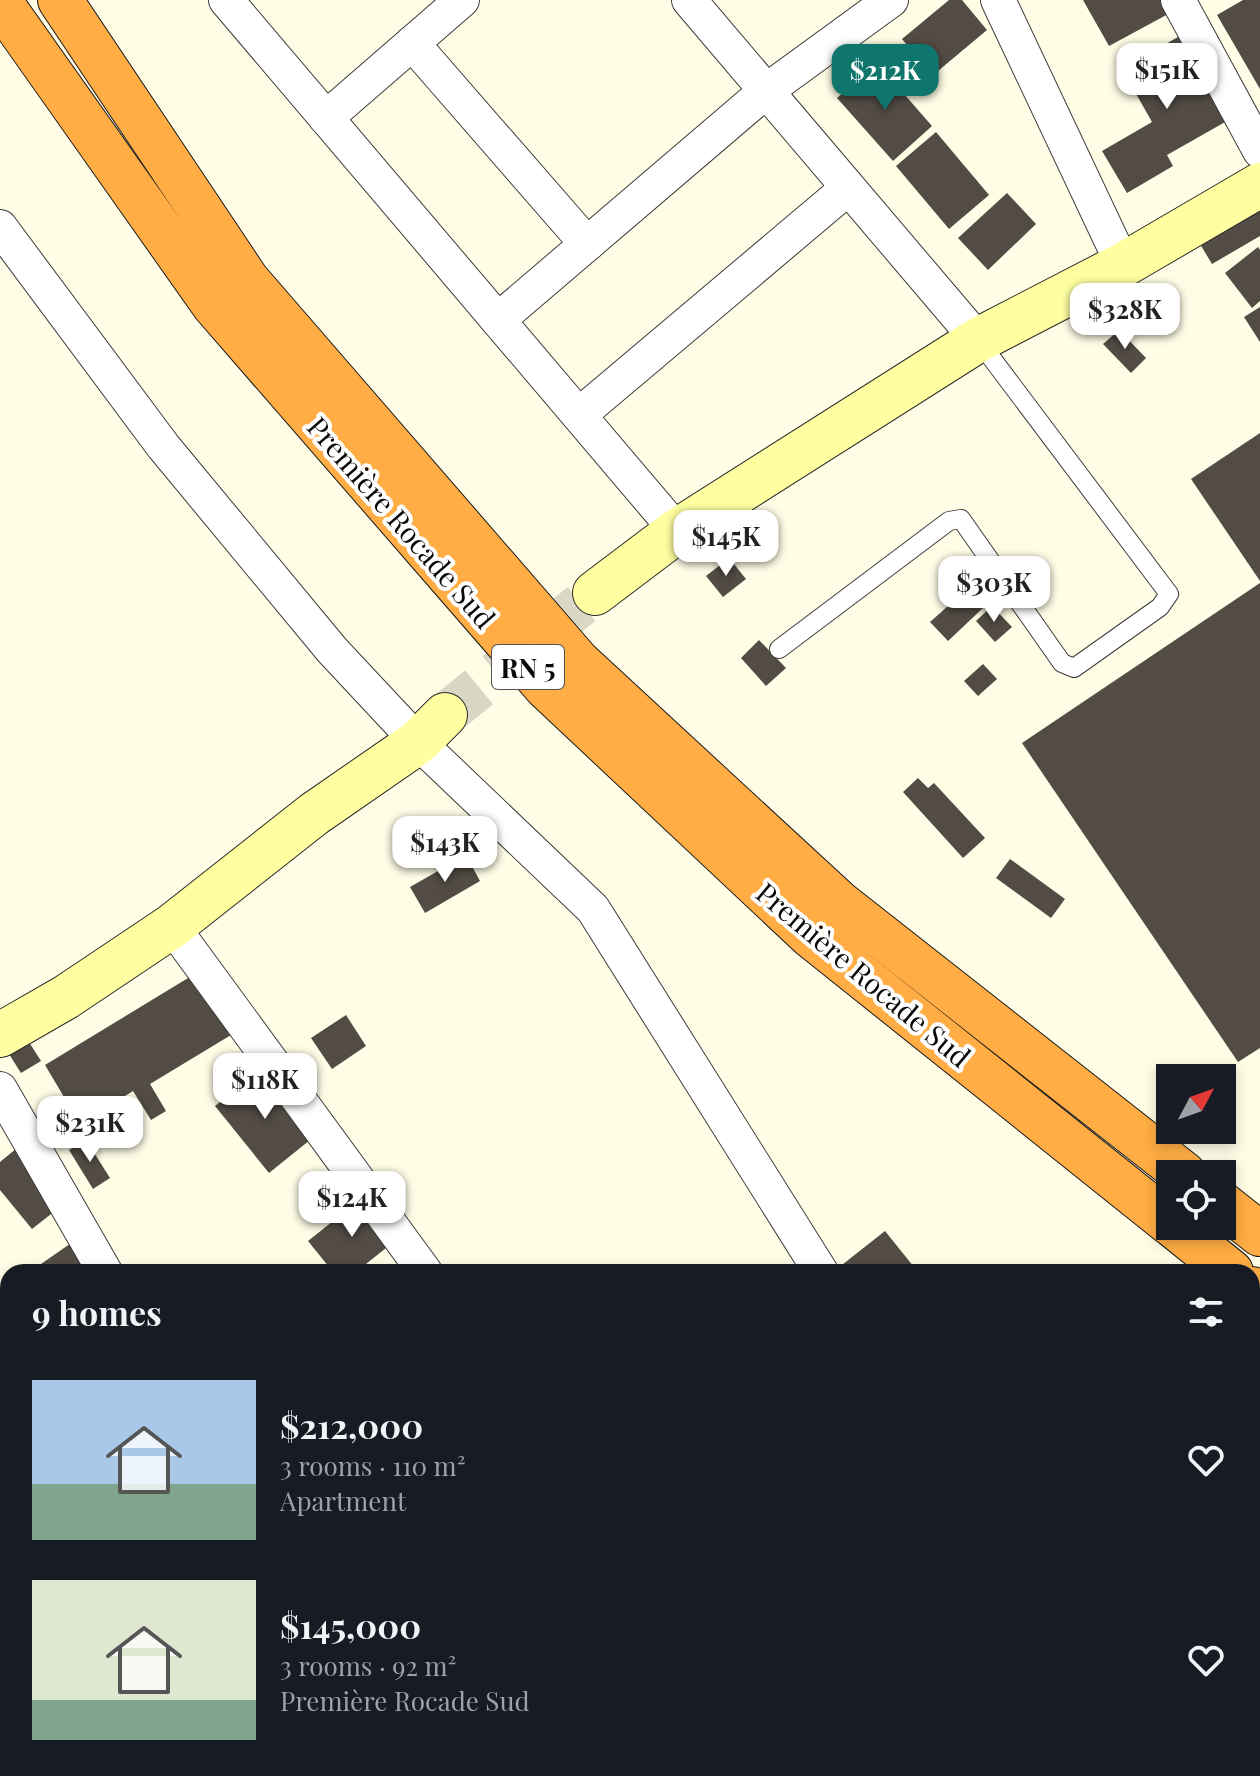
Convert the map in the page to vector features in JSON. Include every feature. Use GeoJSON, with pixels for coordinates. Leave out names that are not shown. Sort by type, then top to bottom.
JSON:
{"type":"FeatureCollection","features":[{"type":"Feature","properties":{"kind":"highway","name":"Première Rocade Sud"},"geometry":{"type":"LineString","coordinates":[[60,0],[247,280],[578,662],[838,902],[1166,1160]]}},
{"type":"Feature","properties":{"kind":"highway","name":"Première Rocade Sud"},"geometry":{"type":"LineString","coordinates":[[0,2],[214,305],[546,687],[810,935],[1156,1212]]}},
{"type":"Feature","properties":{"kind":"highway"},"geometry":{"type":"LineString","coordinates":[[1236,1215],[1260,1234]]}},
{"type":"Feature","properties":{"kind":"highway","name":"Première Rocade Sud"},"geometry":{"type":"LineString","coordinates":[[1191,1240],[1221,1264]]}},
{"type":"Feature","properties":{"kind":"main road"},"geometry":{"type":"LineString","coordinates":[[595,593],[677,531],[978,340],[1123,265],[1260,185]]}},
{"type":"Feature","properties":{"kind":"main road"},"geometry":{"type":"LineString","coordinates":[[0,1035],[66,997],[172,926],[314,814],[431,728]]}},
{"type":"Feature","properties":{"kind":"street"},"geometry":{"type":"LineString","coordinates":[[326,118],[462,0]]}},
{"type":"Feature","properties":{"kind":"street"},"geometry":{"type":"LineString","coordinates":[[689,0],[978,340]]}},
{"type":"Feature","properties":{"kind":"street"},"geometry":{"type":"LineString","coordinates":[[498,320],[766,91],[891,0]]}},
{"type":"Feature","properties":{"kind":"street"},"geometry":{"type":"LineString","coordinates":[[998,0],[1123,265]]}},
{"type":"Feature","properties":{"kind":"street"},"geometry":{"type":"LineString","coordinates":[[1178,0],[1260,151]]}},
{"type":"Feature","properties":{"kind":"street"},"geometry":{"type":"LineString","coordinates":[[243,6],[326,118],[677,531]]}},
{"type":"Feature","properties":{"kind":"street"},"geometry":{"type":"LineString","coordinates":[[412,43],[587,244]]}},
{"type":"Feature","properties":{"kind":"street"},"geometry":{"type":"LineString","coordinates":[[579,415],[848,188]]}},
{"type":"Feature","properties":{"kind":"street"},"geometry":{"type":"LineString","coordinates":[[0,227],[163,446],[332,650],[431,728],[593,909],[816,1264]]}},
{"type":"Feature","properties":{"kind":"street"},"geometry":{"type":"LineString","coordinates":[[172,926],[419,1264]]}},
{"type":"Feature","properties":{"kind":"street"},"geometry":{"type":"LineString","coordinates":[[0,1089],[100,1264]]}},
{"type":"Feature","properties":{"kind":"lane"},"geometry":{"type":"LineString","coordinates":[[779,649],[949,521],[961,519],[1062,663],[1074,668],[1160,607],[1169,594],[978,340]]}},
{"type":"Feature","properties":{"kind":"building"},"geometry":{"type":"Polygon","coordinates":[[[949,0],[962,0],[987,30],[932,76],[902,39],[949,0]]]}},
{"type":"Feature","properties":{"kind":"building"},"geometry":{"type":"Polygon","coordinates":[[[1083,0],[1180,0],[1183,6],[1109,46],[1083,0]]]}},
{"type":"Feature","properties":{"kind":"building"},"geometry":{"type":"Polygon","coordinates":[[[1243,0],[1260,0],[1260,89],[1217,15],[1243,0]]]}},
{"type":"Feature","properties":{"kind":"building"},"geometry":{"type":"Polygon","coordinates":[[[1185,33],[1234,117],[1167,155],[1173,166],[1127,193],[1102,151],[1152,122],[1122,69],[1185,33]]]}},
{"type":"Feature","properties":{"kind":"building"},"geometry":{"type":"Polygon","coordinates":[[[877,63],[932,126],[893,161],[837,98],[877,63]]]}},
{"type":"Feature","properties":{"kind":"building"},"geometry":{"type":"Polygon","coordinates":[[[936,132],[989,195],[949,229],[896,166],[936,132]]]}},
{"type":"Feature","properties":{"kind":"building"},"geometry":{"type":"Polygon","coordinates":[[[1007,193],[1036,224],[988,270],[958,238],[1007,193]]]}},
{"type":"Feature","properties":{"kind":"building"},"geometry":{"type":"Polygon","coordinates":[[[1260,203],[1260,236],[1212,264],[1197,239],[1260,203]]]}},
{"type":"Feature","properties":{"kind":"building"},"geometry":{"type":"Polygon","coordinates":[[[1258,247],[1260,301],[1252,308],[1225,273],[1258,247]]]}},
{"type":"Feature","properties":{"kind":"building"},"geometry":{"type":"Polygon","coordinates":[[[1260,307],[1260,342],[1244,317],[1260,307]]]}},
{"type":"Feature","properties":{"kind":"building"},"geometry":{"type":"Polygon","coordinates":[[[1119,330],[1146,358],[1131,373],[1103,344],[1119,330]]]}},
{"type":"Feature","properties":{"kind":"building"},"geometry":{"type":"Polygon","coordinates":[[[1260,433],[1260,581],[1191,479],[1260,433]]]}},
{"type":"Feature","properties":{"kind":"building"},"geometry":{"type":"Polygon","coordinates":[[[729,558],[746,579],[723,597],[706,576],[729,558]]]}},
{"type":"Feature","properties":{"kind":"building"},"geometry":{"type":"Polygon","coordinates":[[[1260,583],[1260,1048],[1238,1062],[1022,743],[1260,583]]]}},
{"type":"Feature","properties":{"kind":"building"},"geometry":{"type":"Polygon","coordinates":[[[966,590],[983,608],[948,641],[930,622],[966,590]]]}},
{"type":"Feature","properties":{"kind":"building"},"geometry":{"type":"Polygon","coordinates":[[[992,606],[1012,627],[995,642],[976,621],[992,606]]]}},
{"type":"Feature","properties":{"kind":"building"},"geometry":{"type":"Polygon","coordinates":[[[759,640],[786,668],[766,686],[741,658],[759,640]]]}},
{"type":"Feature","properties":{"kind":"building"},"geometry":{"type":"Polygon","coordinates":[[[983,664],[997,679],[978,696],[964,681],[983,664]]]}},
{"type":"Feature","properties":{"kind":"building"},"geometry":{"type":"Polygon","coordinates":[[[918,778],[928,788],[934,783],[985,838],[963,858],[903,792],[918,778]]]}},
{"type":"Feature","properties":{"kind":"building"},"geometry":{"type":"Polygon","coordinates":[[[466,855],[480,881],[425,913],[410,887],[466,855]]]}},
{"type":"Feature","properties":{"kind":"building"},"geometry":{"type":"Polygon","coordinates":[[[1010,859],[1065,899],[1051,918],[996,878],[1010,859]]]}},
{"type":"Feature","properties":{"kind":"building"},"geometry":{"type":"Polygon","coordinates":[[[193,975],[231,1035],[150,1084],[166,1111],[151,1120],[133,1091],[58,1137],[43,1111],[64,1097],[45,1065],[193,975]]]}},
{"type":"Feature","properties":{"kind":"building"},"geometry":{"type":"Polygon","coordinates":[[[346,1015],[366,1046],[332,1069],[311,1038],[346,1015]]]}},
{"type":"Feature","properties":{"kind":"building"},"geometry":{"type":"Polygon","coordinates":[[[22,1031],[41,1061],[21,1073],[2,1043],[22,1031]]]}},
{"type":"Feature","properties":{"kind":"building"},"geometry":{"type":"Polygon","coordinates":[[[261,1069],[315,1136],[269,1173],[215,1106],[261,1069]]]}},
{"type":"Feature","properties":{"kind":"building"},"geometry":{"type":"Polygon","coordinates":[[[28,1139],[74,1196],[32,1229],[0,1190],[0,1162],[28,1139]]]}},
{"type":"Feature","properties":{"kind":"building"},"geometry":{"type":"Polygon","coordinates":[[[86,1140],[110,1178],[93,1189],[69,1150],[86,1140]]]}},
{"type":"Feature","properties":{"kind":"building"},"geometry":{"type":"Polygon","coordinates":[[[362,1198],[396,1240],[366,1264],[327,1264],[308,1241],[362,1198]]]}},
{"type":"Feature","properties":{"kind":"building"},"geometry":{"type":"Polygon","coordinates":[[[885,1231],[912,1264],[843,1264],[885,1231]]]}},
{"type":"Feature","properties":{"kind":"building"},"geometry":{"type":"Polygon","coordinates":[[[87,1232],[101,1264],[41,1264],[87,1232]]]}},
{"type":"Feature","properties":{"kind":"tunnel"},"geometry":{"type":"LineString","coordinates":[[445,715],[595,593]]}}]}
